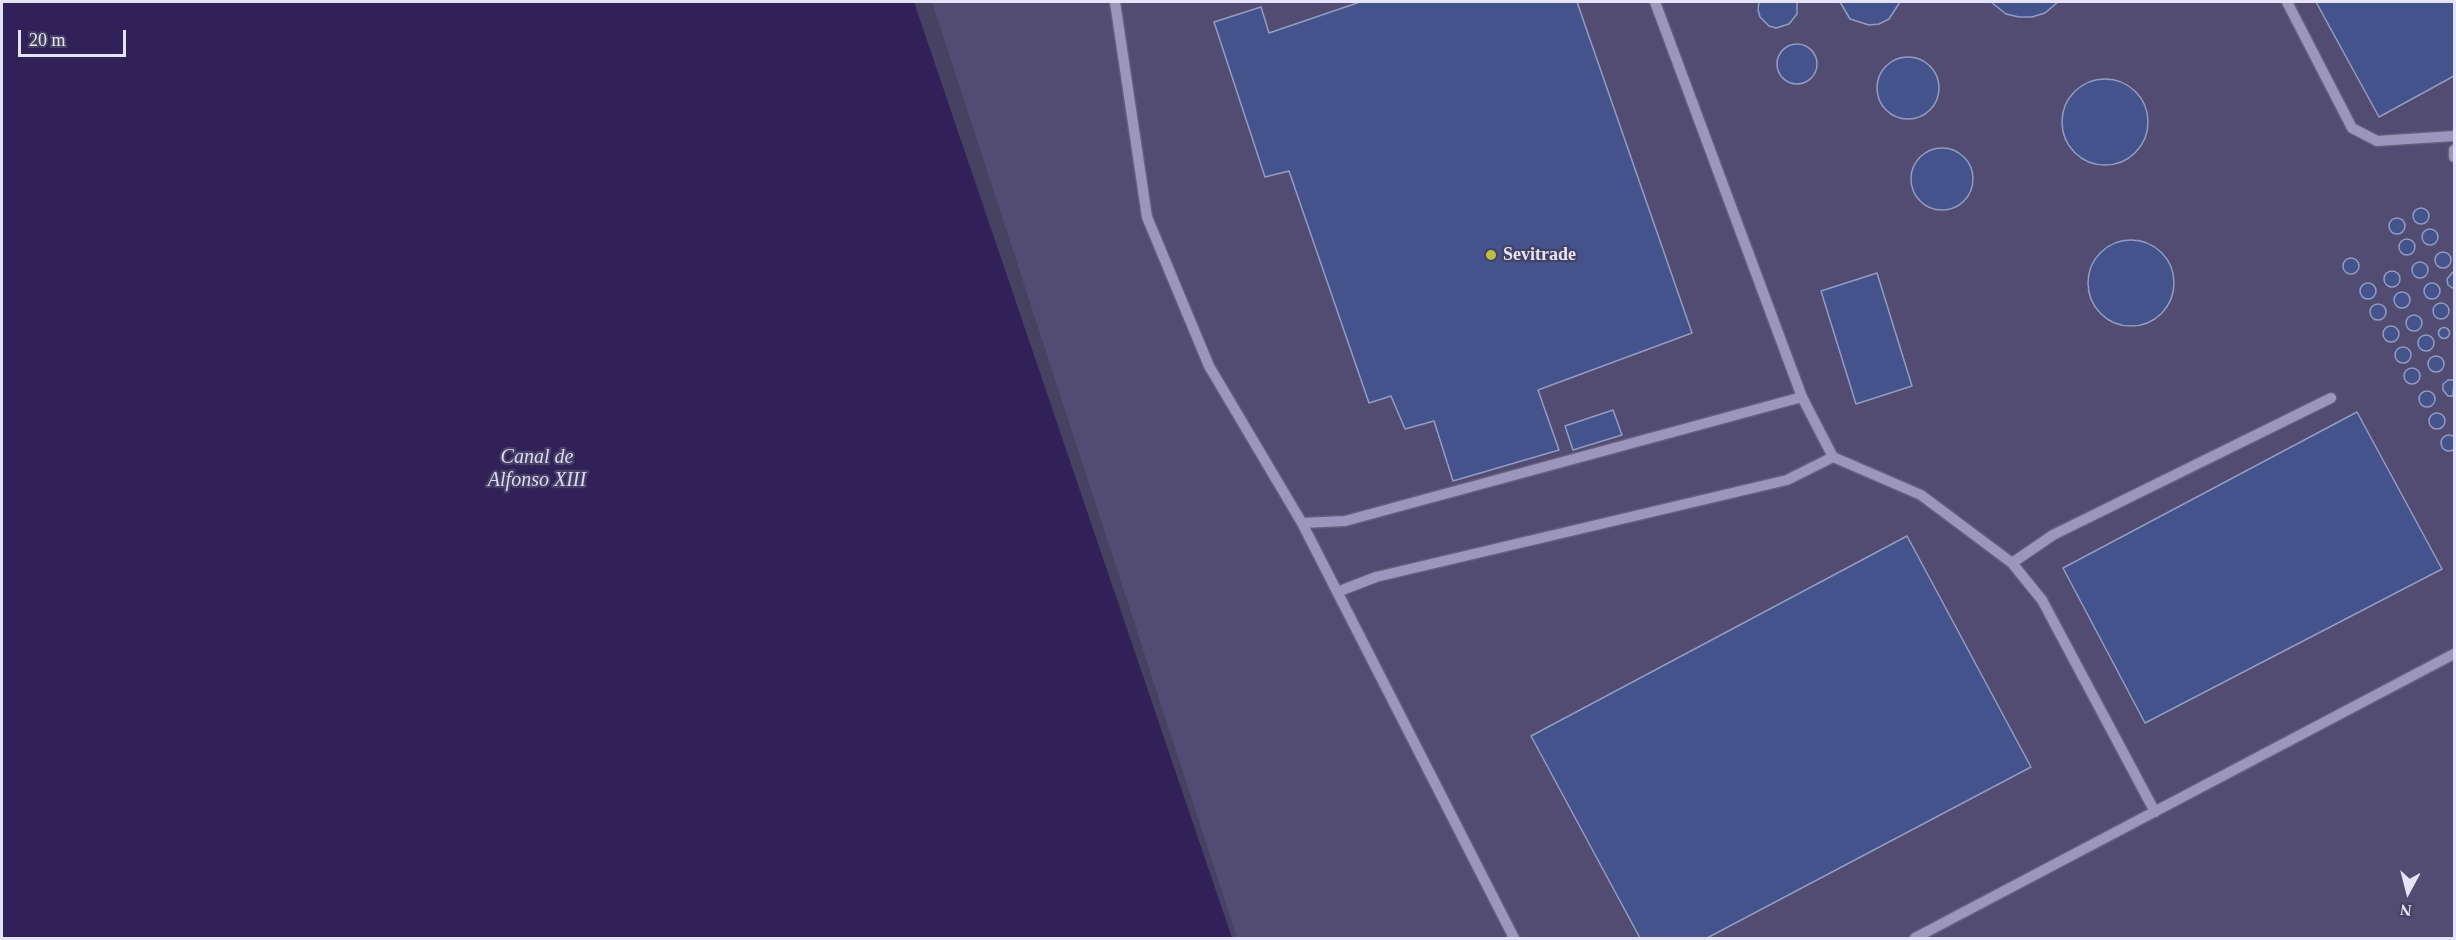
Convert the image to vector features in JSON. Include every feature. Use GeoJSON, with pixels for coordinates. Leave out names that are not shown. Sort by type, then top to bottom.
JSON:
{"type":"FeatureCollection","features":[{"type":"Feature","properties":{"kind":"street"},"geometry":{"type":"LineString","coordinates":[[1115,2],[1146,217],[1209,366],[1302,523],[1514,939]]}},
{"type":"Feature","properties":{"kind":"street"},"geometry":{"type":"LineString","coordinates":[[1655,2],[1802,397],[1833,457],[1921,495],[2013,563],[2042,600],[2156,812]]}},
{"type":"Feature","properties":{"kind":"street"},"geometry":{"type":"LineString","coordinates":[[2287,2],[2352,128],[2377,141],[2454,136]]}},
{"type":"Feature","properties":{"kind":"street"},"geometry":{"type":"LineString","coordinates":[[2454,150],[2454,157]]}},
{"type":"Feature","properties":{"kind":"street"},"geometry":{"type":"LineString","coordinates":[[1302,523],[1345,522],[1802,397]]}},
{"type":"Feature","properties":{"kind":"street"},"geometry":{"type":"LineString","coordinates":[[2013,563],[2053,535],[2331,398]]}},
{"type":"Feature","properties":{"kind":"street"},"geometry":{"type":"LineString","coordinates":[[1337,592],[1376,577],[1787,480],[1833,457]]}},
{"type":"Feature","properties":{"kind":"street"},"geometry":{"type":"LineString","coordinates":[[1915,939],[2454,654]]}},
{"type":"Feature","properties":{"kind":"shaded area","name":"Sevitrade"},"geometry":{"type":"Polygon","coordinates":[[[932,2],[2454,2],[2454,938],[1237,938],[932,2]]]}},
{"type":"Feature","properties":{"kind":"water","name":"Canal de Alfonso XIII"},"geometry":{"type":"Polygon","coordinates":[[[2,2],[914,2],[1232,938],[2,938],[2,2]]]}},
{"type":"Feature","properties":{"kind":"building","name":"Sevitrade"},"geometry":{"type":"Polygon","coordinates":[[[1360,2],[1577,2],[1692,333],[1538,390],[1559,450],[1453,481],[1434,421],[1405,429],[1391,396],[1369,403],[1289,171],[1265,177],[1214,22],[1261,7],[1269,33],[1360,2]]]}},
{"type":"Feature","properties":{"kind":"building"},"geometry":{"type":"Polygon","coordinates":[[[1759,2],[1797,2],[1797,14],[1789,24],[1776,28],[1769,26],[1760,17],[1759,2]]]}},
{"type":"Feature","properties":{"kind":"building"},"geometry":{"type":"Polygon","coordinates":[[[1840,2],[1900,2],[1889,19],[1879,24],[1869,25],[1850,19],[1840,2]]]}},
{"type":"Feature","properties":{"kind":"building"},"geometry":{"type":"Polygon","coordinates":[[[1991,2],[2058,2],[2045,13],[2032,17],[2019,17],[2006,14],[1991,2]]]}},
{"type":"Feature","properties":{"kind":"building"},"geometry":{"type":"Polygon","coordinates":[[[2316,2],[2454,2],[2454,76],[2379,117],[2316,2]]]}},
{"type":"Feature","properties":{"kind":"building"},"geometry":{"type":"Polygon","coordinates":[[[1797,44],[1811,50],[1817,64],[1811,78],[1797,84],[1783,78],[1777,64],[1783,50],[1797,44]]]}},
{"type":"Feature","properties":{"kind":"building"},"geometry":{"type":"Polygon","coordinates":[[[1908,57],[1925,62],[1930,66],[1934,71],[1939,88],[1934,105],[1930,110],[1925,114],[1908,119],[1891,114],[1886,110],[1882,105],[1877,88],[1882,71],[1886,66],[1891,62],[1908,57]]]}},
{"type":"Feature","properties":{"kind":"building"},"geometry":{"type":"Polygon","coordinates":[[[2105,79],[2122,82],[2136,91],[2145,105],[2148,122],[2145,139],[2136,153],[2122,162],[2105,165],[2088,162],[2074,153],[2065,139],[2062,122],[2065,105],[2074,91],[2088,82],[2105,79]]]}},
{"type":"Feature","properties":{"kind":"building"},"geometry":{"type":"Polygon","coordinates":[[[1942,148],[1959,153],[1964,157],[1968,162],[1973,179],[1968,196],[1964,201],[1959,205],[1942,210],[1925,205],[1920,201],[1916,196],[1911,179],[1916,162],[1920,157],[1925,153],[1942,148]]]}},
{"type":"Feature","properties":{"kind":"building"},"geometry":{"type":"Polygon","coordinates":[[[2418,208],[2424,208],[2429,216],[2427,222],[2418,224],[2413,219],[2413,213],[2418,208]]]}},
{"type":"Feature","properties":{"kind":"building"},"geometry":{"type":"Polygon","coordinates":[[[2394,218],[2400,218],[2405,226],[2403,232],[2394,234],[2389,229],[2389,223],[2394,218]]]}},
{"type":"Feature","properties":{"kind":"building"},"geometry":{"type":"Polygon","coordinates":[[[2427,229],[2433,229],[2438,237],[2436,243],[2427,245],[2422,240],[2422,234],[2427,229]]]}},
{"type":"Feature","properties":{"kind":"building"},"geometry":{"type":"Polygon","coordinates":[[[2404,239],[2410,239],[2415,247],[2413,253],[2404,255],[2399,250],[2399,244],[2404,239]]]}},
{"type":"Feature","properties":{"kind":"building"},"geometry":{"type":"Polygon","coordinates":[[[2131,240],[2148,243],[2162,252],[2171,266],[2174,283],[2171,300],[2162,314],[2148,323],[2131,326],[2114,323],[2100,314],[2091,300],[2088,283],[2091,266],[2100,252],[2114,243],[2131,240]]]}},
{"type":"Feature","properties":{"kind":"building"},"geometry":{"type":"Polygon","coordinates":[[[2440,252],[2446,252],[2451,260],[2449,266],[2440,268],[2435,263],[2435,257],[2440,252]]]}},
{"type":"Feature","properties":{"kind":"building"},"geometry":{"type":"Polygon","coordinates":[[[2348,258],[2354,258],[2359,266],[2357,272],[2348,274],[2343,269],[2343,263],[2348,258]]]}},
{"type":"Feature","properties":{"kind":"building"},"geometry":{"type":"Polygon","coordinates":[[[2417,262],[2423,262],[2428,270],[2426,276],[2417,278],[2412,273],[2412,267],[2417,262]]]}},
{"type":"Feature","properties":{"kind":"building"},"geometry":{"type":"Polygon","coordinates":[[[2389,271],[2395,271],[2400,279],[2398,285],[2389,287],[2384,282],[2384,276],[2389,271]]]}},
{"type":"Feature","properties":{"kind":"building"},"geometry":{"type":"Polygon","coordinates":[[[2454,272],[2454,289],[2448,285],[2447,279],[2454,272]]]}},
{"type":"Feature","properties":{"kind":"building"},"geometry":{"type":"Polygon","coordinates":[[[1877,273],[1912,386],[1856,404],[1821,291],[1877,273]]]}},
{"type":"Feature","properties":{"kind":"building"},"geometry":{"type":"Polygon","coordinates":[[[2365,283],[2371,283],[2376,291],[2374,297],[2365,299],[2360,294],[2360,288],[2365,283]]]}},
{"type":"Feature","properties":{"kind":"building"},"geometry":{"type":"Polygon","coordinates":[[[2429,283],[2435,283],[2440,291],[2438,297],[2429,299],[2424,294],[2424,288],[2429,283]]]}},
{"type":"Feature","properties":{"kind":"building"},"geometry":{"type":"Polygon","coordinates":[[[2399,292],[2405,292],[2410,300],[2408,306],[2399,308],[2394,303],[2394,297],[2399,292]]]}},
{"type":"Feature","properties":{"kind":"building"},"geometry":{"type":"Polygon","coordinates":[[[2438,303],[2444,303],[2449,311],[2447,317],[2438,319],[2433,314],[2433,308],[2438,303]]]}},
{"type":"Feature","properties":{"kind":"building"},"geometry":{"type":"Polygon","coordinates":[[[2375,304],[2381,304],[2386,312],[2384,318],[2375,320],[2370,315],[2370,309],[2375,304]]]}},
{"type":"Feature","properties":{"kind":"building"},"geometry":{"type":"Polygon","coordinates":[[[2411,315],[2417,315],[2422,323],[2420,329],[2411,331],[2406,326],[2406,320],[2411,315]]]}},
{"type":"Feature","properties":{"kind":"building"},"geometry":{"type":"Polygon","coordinates":[[[2388,326],[2394,326],[2399,334],[2397,340],[2388,342],[2383,337],[2383,331],[2388,326]]]}},
{"type":"Feature","properties":{"kind":"building"},"geometry":{"type":"Polygon","coordinates":[[[2444,328],[2448,329],[2448,337],[2444,338],[2440,337],[2439,333],[2440,329],[2444,328]]]}},
{"type":"Feature","properties":{"kind":"building"},"geometry":{"type":"Polygon","coordinates":[[[2423,335],[2429,335],[2434,343],[2432,349],[2423,351],[2418,346],[2418,340],[2423,335]]]}},
{"type":"Feature","properties":{"kind":"building"},"geometry":{"type":"Polygon","coordinates":[[[2400,347],[2406,347],[2411,355],[2409,361],[2400,363],[2395,358],[2395,352],[2400,347]]]}},
{"type":"Feature","properties":{"kind":"building"},"geometry":{"type":"Polygon","coordinates":[[[2433,356],[2439,356],[2444,364],[2442,370],[2433,372],[2428,367],[2428,361],[2433,356]]]}},
{"type":"Feature","properties":{"kind":"building"},"geometry":{"type":"Polygon","coordinates":[[[2409,368],[2415,368],[2420,376],[2418,382],[2409,384],[2404,379],[2404,373],[2409,368]]]}},
{"type":"Feature","properties":{"kind":"building"},"geometry":{"type":"Polygon","coordinates":[[[2448,380],[2454,380],[2453,396],[2448,396],[2443,390],[2443,384],[2448,380]]]}},
{"type":"Feature","properties":{"kind":"building"},"geometry":{"type":"Polygon","coordinates":[[[2424,391],[2430,391],[2435,399],[2433,405],[2424,407],[2419,402],[2419,396],[2424,391]]]}},
{"type":"Feature","properties":{"kind":"building"},"geometry":{"type":"Polygon","coordinates":[[[1613,410],[1622,435],[1573,450],[1565,426],[1613,410]]]}},
{"type":"Feature","properties":{"kind":"building"},"geometry":{"type":"Polygon","coordinates":[[[2357,412],[2442,569],[2145,723],[2063,568],[2357,412]]]}},
{"type":"Feature","properties":{"kind":"building"},"geometry":{"type":"Polygon","coordinates":[[[2434,413],[2440,413],[2445,421],[2443,427],[2434,429],[2429,424],[2429,418],[2434,413]]]}},
{"type":"Feature","properties":{"kind":"building"},"geometry":{"type":"Polygon","coordinates":[[[2449,435],[2457,443],[2449,451],[2441,443],[2449,435]]]}},
{"type":"Feature","properties":{"kind":"building"},"geometry":{"type":"Polygon","coordinates":[[[1907,536],[2031,767],[1707,938],[1640,938],[1531,736],[1907,536]]]}},
{"type":"Feature","properties":{"kind":"place","name":"Sevitrade"},"geometry":{"type":"Point","coordinates":[1491,255]}}]}
